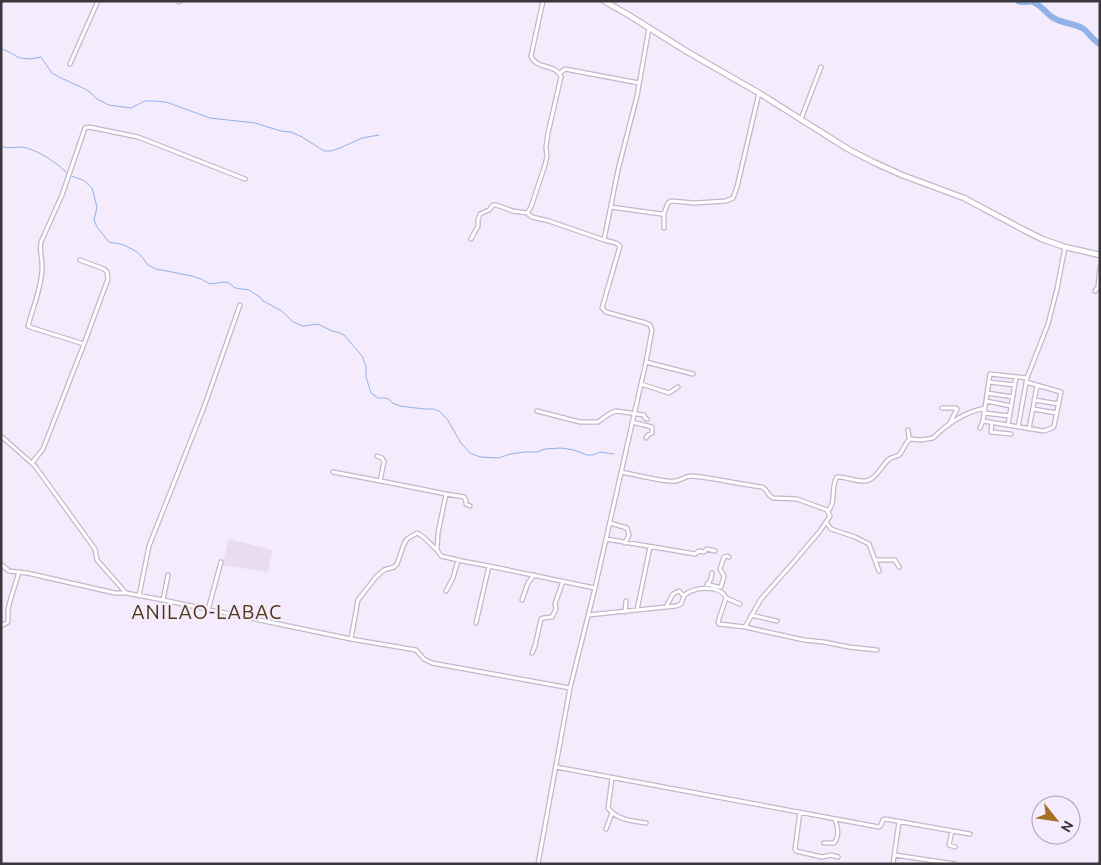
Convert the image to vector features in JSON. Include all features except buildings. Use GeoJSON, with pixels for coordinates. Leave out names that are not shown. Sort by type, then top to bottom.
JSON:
{"type":"FeatureCollection","features":[{"type":"Feature","properties":{"kind":"street"},"geometry":{"type":"LineString","coordinates":[[70,64],[98,1]]}},
{"type":"Feature","properties":{"kind":"street"},"geometry":{"type":"LineString","coordinates":[[526,212],[530,207],[545,165],[546,147],[561,77],[557,70],[536,64],[531,56],[543,1]]}},
{"type":"Feature","properties":{"kind":"street"},"geometry":{"type":"LineString","coordinates":[[604,1],[759,93],[848,149],[873,162],[902,176],[964,198],[1042,239],[1064,247],[1100,255]]}},
{"type":"Feature","properties":{"kind":"street"},"geometry":{"type":"LineString","coordinates":[[604,240],[618,170],[637,96],[649,28]]}},
{"type":"Feature","properties":{"kind":"street"},"geometry":{"type":"LineString","coordinates":[[801,119],[821,66]]}},
{"type":"Feature","properties":{"kind":"street"},"geometry":{"type":"LineString","coordinates":[[560,73],[565,69],[639,83]]}},
{"type":"Feature","properties":{"kind":"street"},"geometry":{"type":"LineString","coordinates":[[664,228],[664,213],[668,203],[671,201],[704,203],[726,201],[733,198],[759,93]]}},
{"type":"Feature","properties":{"kind":"street"},"geometry":{"type":"LineString","coordinates":[[84,344],[28,326],[41,283],[43,267],[40,242],[68,178],[85,128],[138,137],[245,179]]}},
{"type":"Feature","properties":{"kind":"street"},"geometry":{"type":"LineString","coordinates":[[471,239],[478,226],[480,214],[496,205],[513,211],[526,212],[532,217],[616,243],[620,246],[602,308],[606,312],[650,325],[652,330],[634,423],[570,688],[538,864]]}},
{"type":"Feature","properties":{"kind":"street"},"geometry":{"type":"LineString","coordinates":[[610,206],[664,213]]}},
{"type":"Feature","properties":{"kind":"street"},"geometry":{"type":"LineString","coordinates":[[1018,427],[1027,380],[1048,324],[1057,289],[1064,247]]}},
{"type":"Feature","properties":{"kind":"street"},"geometry":{"type":"LineString","coordinates":[[32,463],[43,449],[108,279],[107,272],[104,269],[80,260]]}},
{"type":"Feature","properties":{"kind":"street"},"geometry":{"type":"LineString","coordinates":[[1095,291],[1099,284],[1100,267]]}},
{"type":"Feature","properties":{"kind":"street"},"geometry":{"type":"LineString","coordinates":[[139,596],[149,546],[204,407],[240,305]]}},
{"type":"Feature","properties":{"kind":"street"},"geometry":{"type":"LineString","coordinates":[[646,362],[693,374]]}},
{"type":"Feature","properties":{"kind":"street"},"geometry":{"type":"LineString","coordinates":[[980,428],[983,421],[990,374],[1016,377],[1027,380],[1037,386],[1060,391],[1059,404],[1052,428],[1044,431],[983,421]]}},
{"type":"Feature","properties":{"kind":"street"},"geometry":{"type":"LineString","coordinates":[[1008,426],[1016,377]]}},
{"type":"Feature","properties":{"kind":"street"},"geometry":{"type":"LineString","coordinates":[[989,382],[1015,385]]}},
{"type":"Feature","properties":{"kind":"street"},"geometry":{"type":"LineString","coordinates":[[641,384],[669,393],[678,387]]}},
{"type":"Feature","properties":{"kind":"street"},"geometry":{"type":"LineString","coordinates":[[1029,429],[1037,386]]}},
{"type":"Feature","properties":{"kind":"street"},"geometry":{"type":"LineString","coordinates":[[987,393],[1013,397]]}},
{"type":"Feature","properties":{"kind":"street"},"geometry":{"type":"LineString","coordinates":[[1034,400],[1059,404]]}},
{"type":"Feature","properties":{"kind":"street"},"geometry":{"type":"LineString","coordinates":[[986,402],[1012,406]]}},
{"type":"Feature","properties":{"kind":"street"},"geometry":{"type":"LineString","coordinates":[[942,408],[957,409],[950,424]]}},
{"type":"Feature","properties":{"kind":"street"},"geometry":{"type":"LineString","coordinates":[[910,439],[933,438],[941,430],[969,412],[985,408]]}},
{"type":"Feature","properties":{"kind":"street"},"geometry":{"type":"LineString","coordinates":[[1033,409],[1057,413]]}},
{"type":"Feature","properties":{"kind":"street"},"geometry":{"type":"LineString","coordinates":[[537,411],[580,422],[598,422],[616,411],[644,415],[647,418]]}},
{"type":"Feature","properties":{"kind":"street"},"geometry":{"type":"LineString","coordinates":[[984,413],[1010,416]]}},
{"type":"Feature","properties":{"kind":"street"},"geometry":{"type":"LineString","coordinates":[[634,423],[652,427],[652,433],[646,438]]}},
{"type":"Feature","properties":{"kind":"street"},"geometry":{"type":"LineString","coordinates":[[992,423],[991,432],[1011,434]]}},
{"type":"Feature","properties":{"kind":"street"},"geometry":{"type":"LineString","coordinates":[[908,430],[910,439]]}},
{"type":"Feature","properties":{"kind":"street"},"geometry":{"type":"LineString","coordinates":[[1,436],[32,463],[95,549],[97,560],[126,593]]}},
{"type":"Feature","properties":{"kind":"street"},"geometry":{"type":"LineString","coordinates":[[828,511],[832,506],[834,481],[837,477],[868,481],[877,474],[890,458],[899,454],[910,439]]}},
{"type":"Feature","properties":{"kind":"street"},"geometry":{"type":"LineString","coordinates":[[377,456],[382,458],[384,462],[380,481]]}},
{"type":"Feature","properties":{"kind":"street"},"geometry":{"type":"LineString","coordinates":[[333,472],[464,497],[466,504],[470,506]]}},
{"type":"Feature","properties":{"kind":"street"},"geometry":{"type":"LineString","coordinates":[[621,472],[670,481],[686,476],[721,479],[732,483],[762,487],[773,498],[797,499],[828,511],[830,516],[826,522],[761,599],[745,627]]}},
{"type":"Feature","properties":{"kind":"street"},"geometry":{"type":"LineString","coordinates":[[437,550],[438,533],[446,494]]}},
{"type":"Feature","properties":{"kind":"street"},"geometry":{"type":"LineString","coordinates":[[826,522],[831,529],[869,544],[879,570]]}},
{"type":"Feature","properties":{"kind":"street"},"geometry":{"type":"LineString","coordinates":[[610,523],[628,528],[628,535],[624,542]]}},
{"type":"Feature","properties":{"kind":"street"},"geometry":{"type":"LineString","coordinates":[[351,638],[358,600],[376,577],[384,570],[397,564],[407,539],[417,533],[442,556],[595,588]]}},
{"type":"Feature","properties":{"kind":"street"},"geometry":{"type":"LineString","coordinates":[[606,540],[695,554],[699,551],[704,552],[707,549],[716,551]]}},
{"type":"Feature","properties":{"kind":"street"},"geometry":{"type":"LineString","coordinates":[[637,610],[650,547]]}},
{"type":"Feature","properties":{"kind":"street"},"geometry":{"type":"LineString","coordinates":[[588,615],[680,605],[684,596],[695,589],[706,586],[721,587],[724,576],[720,567],[724,557],[730,557]]}},
{"type":"Feature","properties":{"kind":"street"},"geometry":{"type":"LineString","coordinates":[[446,591],[453,578],[458,560]]}},
{"type":"Feature","properties":{"kind":"street"},"geometry":{"type":"LineString","coordinates":[[876,560],[895,560],[899,567]]}},
{"type":"Feature","properties":{"kind":"street"},"geometry":{"type":"LineString","coordinates":[[208,610],[221,562]]}},
{"type":"Feature","properties":{"kind":"street"},"geometry":{"type":"LineString","coordinates":[[1,564],[18,578]]}},
{"type":"Feature","properties":{"kind":"street"},"geometry":{"type":"LineString","coordinates":[[476,623],[489,566]]}},
{"type":"Feature","properties":{"kind":"street"},"geometry":{"type":"LineString","coordinates":[[9,571],[416,650],[432,663],[570,688]]}},
{"type":"Feature","properties":{"kind":"street"},"geometry":{"type":"LineString","coordinates":[[1,626],[8,622],[8,610],[19,572]]}},
{"type":"Feature","properties":{"kind":"street"},"geometry":{"type":"LineString","coordinates":[[163,600],[168,574]]}},
{"type":"Feature","properties":{"kind":"street"},"geometry":{"type":"LineString","coordinates":[[706,586],[712,574]]}},
{"type":"Feature","properties":{"kind":"street"},"geometry":{"type":"LineString","coordinates":[[522,600],[528,583],[534,575]]}},
{"type":"Feature","properties":{"kind":"street"},"geometry":{"type":"LineString","coordinates":[[532,653],[536,646],[541,619],[552,617],[563,581]]}},
{"type":"Feature","properties":{"kind":"street"},"geometry":{"type":"LineString","coordinates":[[706,586],[740,604]]}},
{"type":"Feature","properties":{"kind":"street"},"geometry":{"type":"LineString","coordinates":[[666,607],[673,594],[679,591],[684,596]]}},
{"type":"Feature","properties":{"kind":"street"},"geometry":{"type":"LineString","coordinates":[[726,598],[718,622],[720,624],[745,627],[804,640],[877,650]]}},
{"type":"Feature","properties":{"kind":"street"},"geometry":{"type":"LineString","coordinates":[[624,612],[626,601]]}},
{"type":"Feature","properties":{"kind":"street"},"geometry":{"type":"LineString","coordinates":[[751,615],[777,621]]}},
{"type":"Feature","properties":{"kind":"street"},"geometry":{"type":"LineString","coordinates":[[556,767],[879,827],[885,819],[970,834]]}},
{"type":"Feature","properties":{"kind":"street"},"geometry":{"type":"LineString","coordinates":[[612,778],[608,808],[612,813],[622,818],[646,823]]}},
{"type":"Feature","properties":{"kind":"street"},"geometry":{"type":"LineString","coordinates":[[800,812],[796,851],[822,857],[831,855],[838,857]]}},
{"type":"Feature","properties":{"kind":"street"},"geometry":{"type":"LineString","coordinates":[[606,829],[612,813]]}},
{"type":"Feature","properties":{"kind":"street"},"geometry":{"type":"LineString","coordinates":[[824,843],[834,843],[836,840],[838,828],[835,819]]}},
{"type":"Feature","properties":{"kind":"street"},"geometry":{"type":"LineString","coordinates":[[893,864],[899,822]]}},
{"type":"Feature","properties":{"kind":"street"},"geometry":{"type":"LineString","coordinates":[[952,831],[949,845],[955,847]]}},
{"type":"Feature","properties":{"kind":"street"},"geometry":{"type":"LineString","coordinates":[[895,855],[955,864]]}},
{"type":"Feature","properties":{"kind":"street"},"geometry":{"type":"LineString","coordinates":[[916,864],[917,858]]}},
{"type":"Feature","properties":{"kind":"shaded area"},"geometry":{"type":"Polygon","coordinates":[[[229,539],[273,550],[268,572],[222,565],[229,539]]]}},
{"type":"Feature","properties":{"kind":"waterway"},"geometry":{"type":"LineString","coordinates":[[1018,1],[1036,3],[1055,19],[1082,28],[1100,44]]}},
{"type":"Feature","properties":{"kind":"waterway"},"geometry":{"type":"LineString","coordinates":[[1,48],[20,58],[41,57],[52,73],[85,89],[97,99],[109,105],[131,108],[145,101],[166,102],[210,118],[255,123],[291,132],[324,151],[331,151],[362,138],[379,135]]}},
{"type":"Feature","properties":{"kind":"waterway"},"geometry":{"type":"LineString","coordinates":[[1,146],[9,148],[22,147],[34,150],[67,173]]}},
{"type":"Feature","properties":{"kind":"waterway"},"geometry":{"type":"LineString","coordinates":[[71,176],[83,180],[92,188],[97,207],[94,220],[109,242],[126,246],[137,252],[148,265],[156,269],[192,276],[210,284],[224,282],[229,283],[235,288],[249,290],[263,301],[282,311],[293,322],[303,326],[318,324],[344,335],[362,356],[366,366],[366,377],[371,393],[378,398],[386,398],[400,406],[439,411],[447,419],[461,443],[470,453],[480,457],[499,458],[510,454],[561,448],[587,455],[600,452],[614,454]]}},
{"type":"Feature","properties":{"kind":"district","name":"ANILAO-LABAC"},"geometry":{"type":"Point","coordinates":[207,611]}}]}
